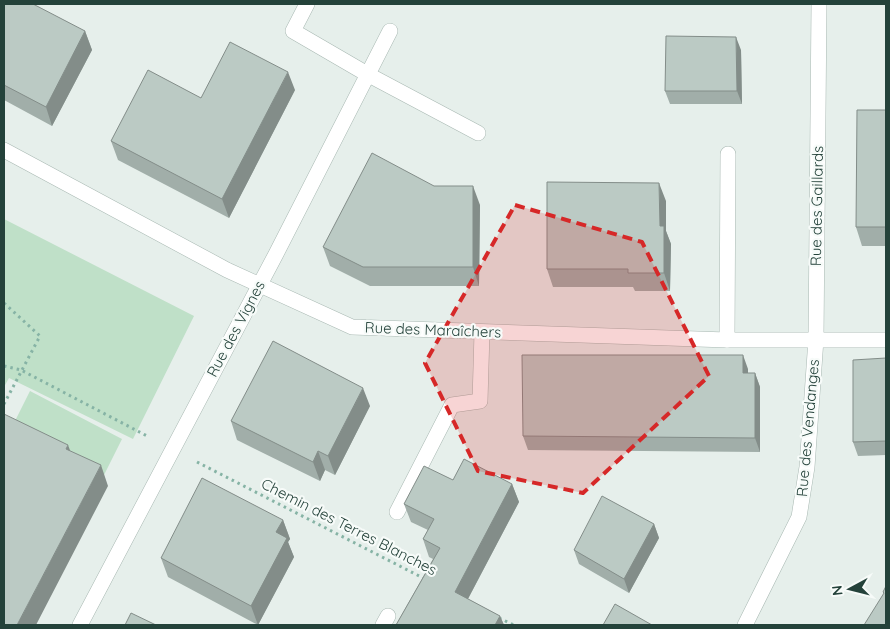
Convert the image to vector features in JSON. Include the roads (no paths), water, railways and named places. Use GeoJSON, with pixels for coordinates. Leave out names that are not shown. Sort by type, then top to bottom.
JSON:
{"type":"FeatureCollection","features":[{"type":"Feature","properties":{"kind":"street"},"geometry":{"type":"LineString","coordinates":[[307,4],[293,32],[478,133]]}},
{"type":"Feature","properties":{"kind":"street","name":"Rue des Gaillards"},"geometry":{"type":"LineString","coordinates":[[816,339],[819,4]]}},
{"type":"Feature","properties":{"kind":"street","name":"Rue des Vignes"},"geometry":{"type":"LineString","coordinates":[[80,625],[390,31]]}},
{"type":"Feature","properties":{"kind":"street","name":"Rue des Maraîchers"},"geometry":{"type":"LineString","coordinates":[[4,150],[227,270],[352,327],[728,340],[816,339]]}},
{"type":"Feature","properties":{"kind":"street"},"geometry":{"type":"LineString","coordinates":[[728,154],[728,340]]}},
{"type":"Feature","properties":{"kind":"street"},"geometry":{"type":"LineString","coordinates":[[397,512],[452,405],[480,400],[482,332]]}},
{"type":"Feature","properties":{"kind":"street"},"geometry":{"type":"LineString","coordinates":[[816,339],[886,340]]}},
{"type":"Feature","properties":{"kind":"street","name":"Rue des Vendanges"},"geometry":{"type":"LineString","coordinates":[[745,625],[799,517],[807,467],[816,339]]}}]}
